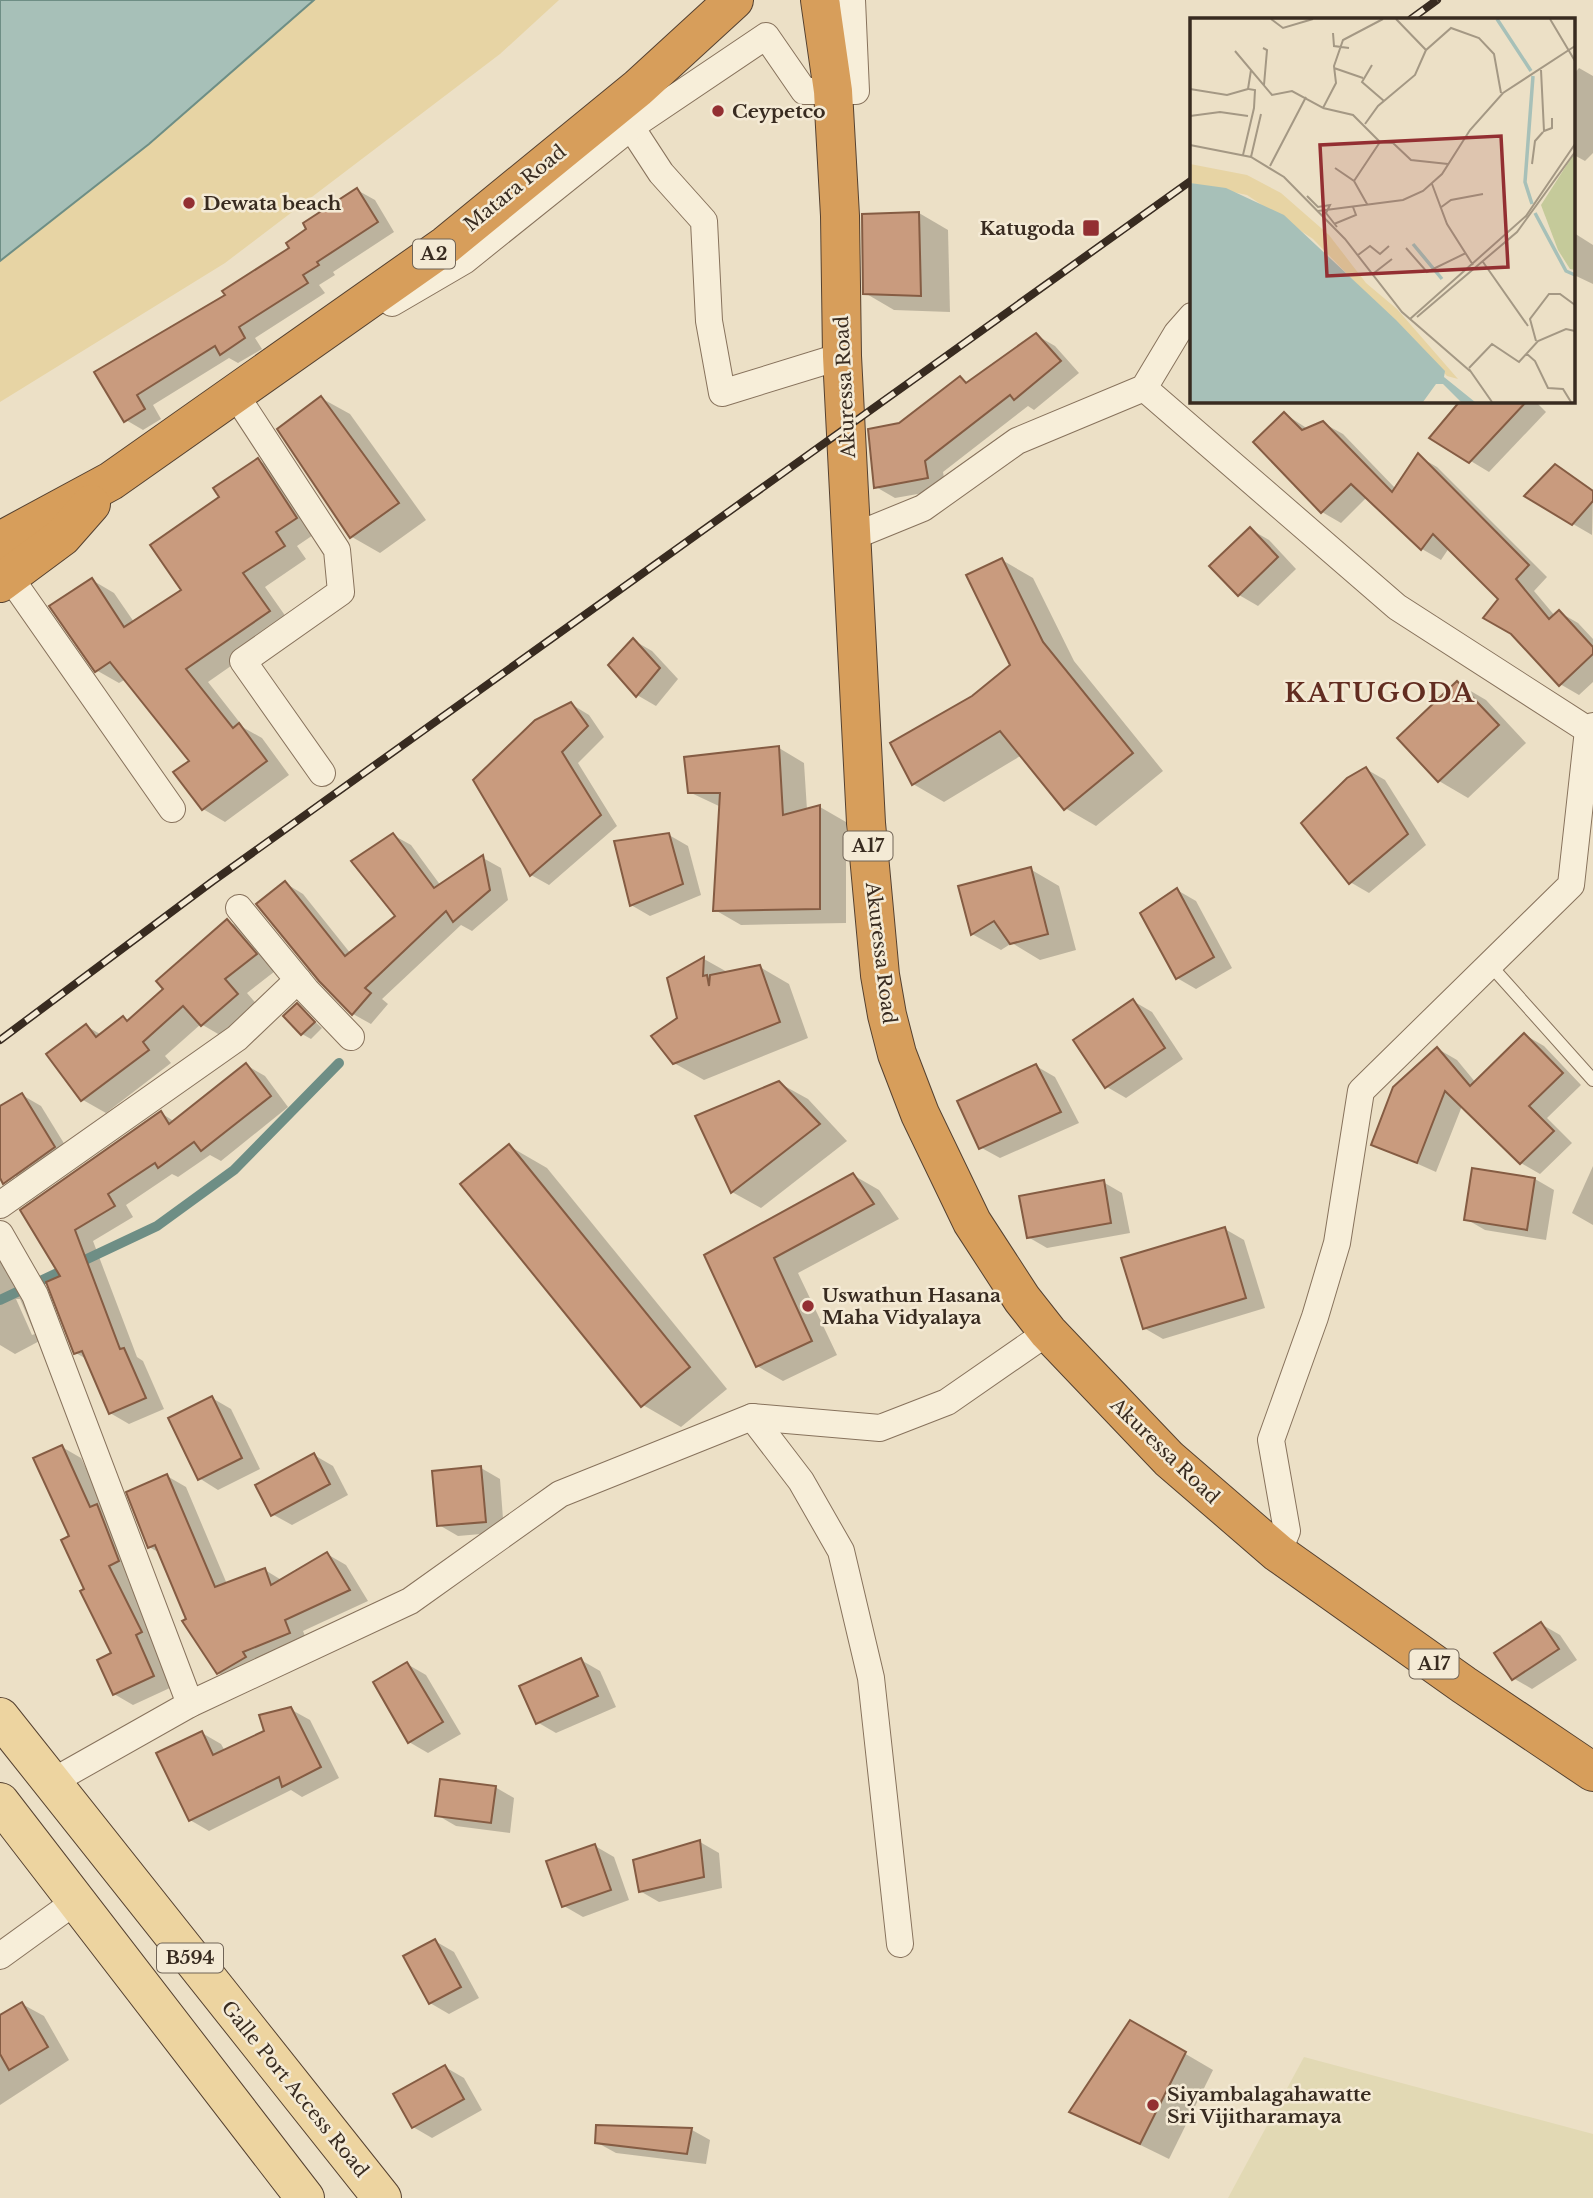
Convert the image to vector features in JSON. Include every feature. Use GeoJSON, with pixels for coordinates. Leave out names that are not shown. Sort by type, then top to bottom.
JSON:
{"type":"FeatureCollection","features":[{"type":"Feature","properties":{"kind":"highway","name":"Matara Road"},"geometry":{"type":"LineString","coordinates":[[3,567],[62,537],[111,481],[446,245],[638,88],[734,0]]}},
{"type":"Feature","properties":{"kind":"highway","name":"Akuressa Road"},"geometry":{"type":"LineString","coordinates":[[820,0],[833,91],[840,216],[842,356],[866,823],[880,975],[887,1015],[897,1054],[920,1114],[972,1222],[1022,1299],[1048,1332],[1169,1459],[1278,1553],[1464,1685],[1593,1772]]}},
{"type":"Feature","properties":{"kind":"main road","name":"Galle Port Access Road"},"geometry":{"type":"LineString","coordinates":[[0,1717],[382,2198]]}},
{"type":"Feature","properties":{"kind":"main road","name":"B594"},"geometry":{"type":"LineString","coordinates":[[0,1802],[305,2198]]}},
{"type":"Feature","properties":{"kind":"street"},"geometry":{"type":"LineString","coordinates":[[323,773],[243,661],[341,592],[337,550],[235,394],[464,261],[631,127],[766,36],[804,91],[856,91],[852,0]]}},
{"type":"Feature","properties":{"kind":"street"},"geometry":{"type":"LineString","coordinates":[[631,127],[661,173],[704,220],[709,321],[722,393],[842,356]]}},
{"type":"Feature","properties":{"kind":"street"},"geometry":{"type":"LineString","coordinates":[[852,537],[923,508],[1017,441],[1144,387],[1177,333],[1190,318]]}},
{"type":"Feature","properties":{"kind":"street"},"geometry":{"type":"LineString","coordinates":[[1144,387],[1397,607],[1590,728],[1572,885],[1360,1091],[1336,1243],[1315,1317],[1271,1440],[1287,1531],[1278,1553]]}},
{"type":"Feature","properties":{"kind":"street"},"geometry":{"type":"LineString","coordinates":[[3,567],[172,809]]}},
{"type":"Feature","properties":{"kind":"street"},"geometry":{"type":"LineString","coordinates":[[239,908],[298,980],[351,1037]]}},
{"type":"Feature","properties":{"kind":"street"},"geometry":{"type":"LineString","coordinates":[[0,1205],[237,1038],[298,980]]}},
{"type":"Feature","properties":{"kind":"street"},"geometry":{"type":"LineString","coordinates":[[0,1234],[35,1295],[190,1704]]}},
{"type":"Feature","properties":{"kind":"street"},"geometry":{"type":"LineString","coordinates":[[50,1783],[190,1704],[410,1601],[560,1493],[752,1417],[880,1428],[947,1402],[1048,1332]]}},
{"type":"Feature","properties":{"kind":"street"},"geometry":{"type":"LineString","coordinates":[[752,1417],[801,1481],[841,1551],[871,1678],[900,1944]]}},
{"type":"Feature","properties":{"kind":"street"},"geometry":{"type":"LineString","coordinates":[[0,1956],[76,1901]]}},
{"type":"Feature","properties":{"kind":"lane"},"geometry":{"type":"LineString","coordinates":[[1491,966],[1593,1080]]}},
{"type":"Feature","properties":{"kind":"shaded area"},"geometry":{"type":"Polygon","coordinates":[[[1304,2057],[1593,2134],[1593,2198],[1228,2198],[1304,2057]]]}},
{"type":"Feature","properties":{"kind":"sand","name":"Dewata beach"},"geometry":{"type":"Polygon","coordinates":[[[314,0],[559,0],[500,54],[225,263],[0,402],[0,261],[149,144],[314,0]]]}},
{"type":"Feature","properties":{"kind":"water"},"geometry":{"type":"Polygon","coordinates":[[[0,0],[314,0],[149,144],[0,261],[0,0]]]}},
{"type":"Feature","properties":{"kind":"building"},"geometry":{"type":"Polygon","coordinates":[[[357,188],[378,222],[317,262],[319,265],[303,275],[308,283],[239,327],[245,338],[220,355],[215,346],[137,395],[145,409],[124,422],[94,372],[225,295],[222,291],[289,248],[286,243],[306,229],[303,223],[357,188]]]}},
{"type":"Feature","properties":{"kind":"building"},"geometry":{"type":"Polygon","coordinates":[[[919,212],[921,296],[863,294],[862,214],[919,212]]]}},
{"type":"Feature","properties":{"kind":"building"},"geometry":{"type":"Polygon","coordinates":[[[1036,333],[1061,361],[1014,400],[1010,395],[925,461],[928,478],[874,488],[868,429],[899,423],[960,376],[966,383],[1036,333]]]}},
{"type":"Feature","properties":{"kind":"building"},"geometry":{"type":"Polygon","coordinates":[[[321,396],[399,503],[350,538],[277,429],[321,396]]]}},
{"type":"Feature","properties":{"kind":"building"},"geometry":{"type":"Polygon","coordinates":[[[1459,402],[1526,402],[1469,463],[1429,438],[1459,402]]]}},
{"type":"Feature","properties":{"kind":"building"},"geometry":{"type":"Polygon","coordinates":[[[1284,412],[1302,430],[1323,421],[1392,492],[1418,453],[1529,565],[1516,579],[1549,619],[1559,610],[1593,647],[1593,654],[1559,686],[1511,634],[1483,618],[1498,599],[1433,534],[1421,550],[1351,484],[1321,513],[1253,442],[1284,412]]]}},
{"type":"Feature","properties":{"kind":"building"},"geometry":{"type":"Polygon","coordinates":[[[258,458],[297,518],[276,532],[285,546],[243,573],[270,611],[186,669],[233,728],[239,723],[267,761],[202,810],[173,772],[189,761],[110,662],[95,672],[49,606],[92,578],[124,627],[181,590],[150,545],[219,497],[213,488],[258,458]]]}},
{"type":"Feature","properties":{"kind":"building"},"geometry":{"type":"Polygon","coordinates":[[[1555,464],[1593,491],[1593,501],[1572,525],[1524,496],[1555,464]]]}},
{"type":"Feature","properties":{"kind":"building"},"geometry":{"type":"Polygon","coordinates":[[[1250,527],[1278,557],[1238,596],[1209,566],[1250,527]]]}},
{"type":"Feature","properties":{"kind":"building"},"geometry":{"type":"Polygon","coordinates":[[[1002,558],[1043,642],[1133,753],[1064,810],[1000,731],[912,785],[890,743],[972,696],[1010,665],[966,575],[1002,558]]]}},
{"type":"Feature","properties":{"kind":"building"},"geometry":{"type":"Polygon","coordinates":[[[633,638],[660,668],[636,697],[608,665],[633,638]]]}},
{"type":"Feature","properties":{"kind":"building"},"geometry":{"type":"Polygon","coordinates":[[[1457,681],[1499,725],[1438,782],[1397,738],[1457,681]]]}},
{"type":"Feature","properties":{"kind":"building"},"geometry":{"type":"Polygon","coordinates":[[[571,702],[588,726],[562,752],[601,815],[530,876],[473,780],[535,720],[571,702]]]}},
{"type":"Feature","properties":{"kind":"building"},"geometry":{"type":"Polygon","coordinates":[[[779,746],[783,815],[820,805],[820,909],[713,911],[720,793],[688,793],[684,757],[779,746]]]}},
{"type":"Feature","properties":{"kind":"building"},"geometry":{"type":"Polygon","coordinates":[[[1366,767],[1408,834],[1349,884],[1301,823],[1347,778],[1366,767]]]}},
{"type":"Feature","properties":{"kind":"building"},"geometry":{"type":"Polygon","coordinates":[[[393,833],[434,888],[483,855],[490,890],[453,922],[446,911],[365,988],[371,993],[352,1015],[319,981],[256,904],[285,881],[345,956],[395,916],[351,861],[393,833]]]}},
{"type":"Feature","properties":{"kind":"building"},"geometry":{"type":"Polygon","coordinates":[[[669,833],[683,884],[630,906],[614,841],[669,833]]]}},
{"type":"Feature","properties":{"kind":"building"},"geometry":{"type":"Polygon","coordinates":[[[1031,867],[1048,934],[1010,944],[994,921],[971,935],[958,886],[1031,867]]]}},
{"type":"Feature","properties":{"kind":"building"},"geometry":{"type":"Polygon","coordinates":[[[1177,888],[1214,957],[1176,979],[1140,913],[1177,888]]]}},
{"type":"Feature","properties":{"kind":"building"},"geometry":{"type":"Polygon","coordinates":[[[227,919],[257,954],[225,979],[238,994],[201,1026],[183,1006],[143,1042],[149,1050],[81,1101],[46,1054],[86,1024],[96,1037],[123,1016],[127,1021],[163,989],[156,981],[227,919]]]}},
{"type":"Feature","properties":{"kind":"building"},"geometry":{"type":"Polygon","coordinates":[[[704,957],[703,976],[707,975],[709,986],[710,975],[760,965],[780,1022],[673,1064],[651,1036],[677,1018],[667,978],[704,957]]]}},
{"type":"Feature","properties":{"kind":"building"},"geometry":{"type":"Polygon","coordinates":[[[1133,999],[1165,1048],[1105,1088],[1073,1040],[1133,999]]]}},
{"type":"Feature","properties":{"kind":"building"},"geometry":{"type":"Polygon","coordinates":[[[297,1003],[315,1022],[301,1035],[283,1016],[297,1003]]]}},
{"type":"Feature","properties":{"kind":"building"},"geometry":{"type":"Polygon","coordinates":[[[1524,1033],[1563,1073],[1529,1106],[1554,1131],[1520,1164],[1445,1091],[1417,1163],[1371,1145],[1393,1087],[1437,1047],[1470,1086],[1524,1033]]]}},
{"type":"Feature","properties":{"kind":"building"},"geometry":{"type":"Polygon","coordinates":[[[246,1063],[271,1096],[201,1151],[194,1142],[158,1168],[155,1163],[108,1194],[115,1206],[75,1230],[120,1349],[124,1348],[146,1398],[109,1414],[82,1351],[74,1354],[46,1282],[60,1276],[20,1210],[161,1111],[169,1124],[246,1063]]]}},
{"type":"Feature","properties":{"kind":"building"},"geometry":{"type":"Polygon","coordinates":[[[1036,1064],[1061,1112],[979,1149],[957,1101],[1036,1064]]]}},
{"type":"Feature","properties":{"kind":"building"},"geometry":{"type":"Polygon","coordinates":[[[779,1081],[820,1124],[731,1193],[695,1116],[779,1081]]]}},
{"type":"Feature","properties":{"kind":"building"},"geometry":{"type":"Polygon","coordinates":[[[22,1093],[55,1147],[3,1184],[0,1178],[0,1106],[22,1093]]]}},
{"type":"Feature","properties":{"kind":"building"},"geometry":{"type":"Polygon","coordinates":[[[509,1144],[690,1367],[641,1407],[460,1184],[509,1144]]]}},
{"type":"Feature","properties":{"kind":"building"},"geometry":{"type":"Polygon","coordinates":[[[1472,1168],[1535,1178],[1527,1230],[1464,1220],[1472,1168]]]}},
{"type":"Feature","properties":{"kind":"building"},"geometry":{"type":"Polygon","coordinates":[[[853,1173],[874,1204],[774,1258],[812,1341],[756,1367],[704,1255],[853,1173]]]}},
{"type":"Feature","properties":{"kind":"building"},"geometry":{"type":"Polygon","coordinates":[[[1104,1180],[1111,1223],[1027,1238],[1019,1196],[1104,1180]]]}},
{"type":"Feature","properties":{"kind":"building"},"geometry":{"type":"Polygon","coordinates":[[[1225,1227],[1246,1298],[1143,1329],[1121,1258],[1225,1227]]]}},
{"type":"Feature","properties":{"kind":"building"},"geometry":{"type":"Polygon","coordinates":[[[212,1396],[242,1458],[198,1480],[168,1418],[212,1396]]]}},
{"type":"Feature","properties":{"kind":"building"},"geometry":{"type":"Polygon","coordinates":[[[62,1445],[90,1507],[97,1504],[119,1561],[109,1566],[142,1632],[136,1635],[154,1676],[113,1695],[97,1660],[111,1653],[80,1591],[84,1589],[61,1540],[69,1536],[33,1458],[62,1445]]]}},
{"type":"Feature","properties":{"kind":"building"},"geometry":{"type":"Polygon","coordinates":[[[314,1453],[330,1484],[271,1516],[255,1485],[314,1453]]]}},
{"type":"Feature","properties":{"kind":"building"},"geometry":{"type":"Polygon","coordinates":[[[481,1466],[486,1522],[437,1526],[432,1471],[481,1466]]]}},
{"type":"Feature","properties":{"kind":"building"},"geometry":{"type":"Polygon","coordinates":[[[167,1474],[215,1587],[265,1568],[271,1585],[327,1552],[350,1590],[285,1620],[290,1633],[243,1652],[246,1657],[217,1674],[182,1621],[186,1619],[155,1545],[148,1548],[126,1492],[167,1474]]]}},
{"type":"Feature","properties":{"kind":"building"},"geometry":{"type":"Polygon","coordinates":[[[1541,1622],[1559,1649],[1512,1680],[1494,1653],[1541,1622]]]}},
{"type":"Feature","properties":{"kind":"building"},"geometry":{"type":"Polygon","coordinates":[[[581,1658],[598,1696],[536,1724],[519,1686],[581,1658]]]}},
{"type":"Feature","properties":{"kind":"building"},"geometry":{"type":"Polygon","coordinates":[[[407,1662],[443,1722],[408,1743],[373,1682],[407,1662]]]}},
{"type":"Feature","properties":{"kind":"building"},"geometry":{"type":"Polygon","coordinates":[[[291,1707],[321,1767],[282,1787],[279,1777],[189,1821],[156,1753],[202,1731],[213,1755],[264,1731],[259,1715],[291,1707]]]}},
{"type":"Feature","properties":{"kind":"building"},"geometry":{"type":"Polygon","coordinates":[[[440,1779],[496,1786],[491,1823],[435,1816],[440,1779]]]}},
{"type":"Feature","properties":{"kind":"building"},"geometry":{"type":"Polygon","coordinates":[[[700,1840],[704,1877],[639,1892],[633,1860],[700,1840]]]}},
{"type":"Feature","properties":{"kind":"building"},"geometry":{"type":"Polygon","coordinates":[[[595,1844],[611,1890],[562,1907],[546,1861],[595,1844]]]}},
{"type":"Feature","properties":{"kind":"building"},"geometry":{"type":"Polygon","coordinates":[[[435,1939],[461,1987],[429,2004],[403,1956],[435,1939]]]}},
{"type":"Feature","properties":{"kind":"building"},"geometry":{"type":"Polygon","coordinates":[[[22,2002],[48,2047],[9,2070],[0,2054],[0,2015],[22,2002]]]}},
{"type":"Feature","properties":{"kind":"building"},"geometry":{"type":"Polygon","coordinates":[[[1130,2020],[1186,2052],[1140,2144],[1069,2112],[1130,2020]]]}},
{"type":"Feature","properties":{"kind":"building"},"geometry":{"type":"Polygon","coordinates":[[[445,2065],[464,2099],[412,2128],[393,2094],[445,2065]]]}},
{"type":"Feature","properties":{"kind":"building"},"geometry":{"type":"Polygon","coordinates":[[[596,2125],[692,2128],[687,2154],[595,2143],[596,2125]]]}},
{"type":"Feature","properties":{"kind":"waterway"},"geometry":{"type":"LineString","coordinates":[[0,1300],[157,1226],[234,1170],[339,1063]]}},
{"type":"Feature","properties":{"kind":"railway"},"geometry":{"type":"LineString","coordinates":[[1412,18],[1437,0]]}},
{"type":"Feature","properties":{"kind":"railway"},"geometry":{"type":"LineString","coordinates":[[0,1040],[213,881],[1190,181]]}},
{"type":"Feature","properties":{"kind":"place","name":"Ceypetco"},"geometry":{"type":"Point","coordinates":[718,111]}},
{"type":"Feature","properties":{"kind":"place","name":"Dewata beach"},"geometry":{"type":"Point","coordinates":[189,203]}},
{"type":"Feature","properties":{"kind":"place","name":"Katugoda"},"geometry":{"type":"Point","coordinates":[1091,228]}},
{"type":"Feature","properties":{"kind":"place","name":"Uswathun Hasana Maha Vidyalaya"},"geometry":{"type":"Point","coordinates":[808,1306]}},
{"type":"Feature","properties":{"kind":"place","name":"Siyambalagahawatte Sri Vijitharamaya"},"geometry":{"type":"Point","coordinates":[1153,2105]}},
{"type":"Feature","properties":{"kind":"district","name":"KATUGODA"},"geometry":{"type":"Point","coordinates":[1380,693]}}]}
